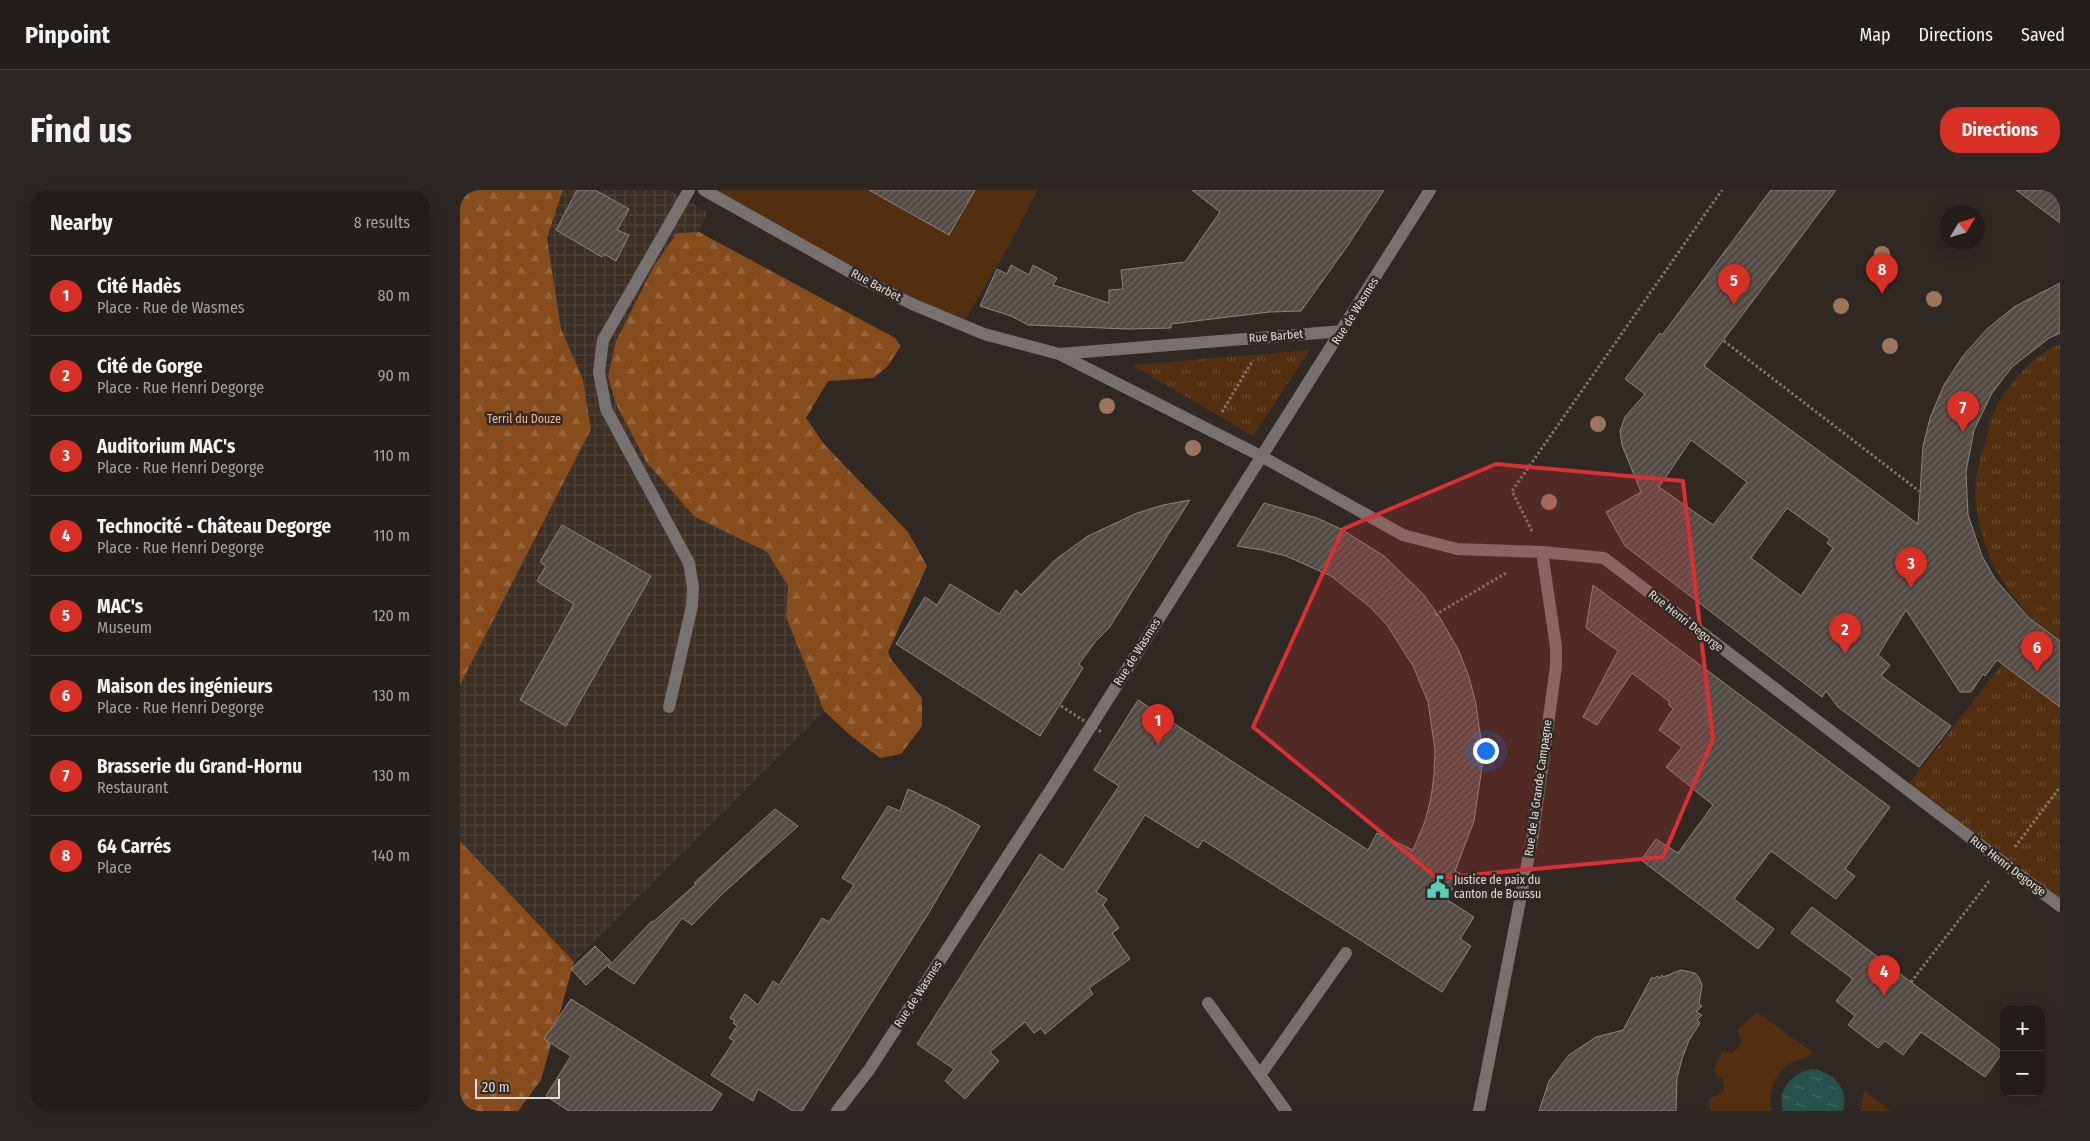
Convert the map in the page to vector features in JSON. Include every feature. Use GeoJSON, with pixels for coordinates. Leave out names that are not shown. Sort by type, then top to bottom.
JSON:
{"type":"FeatureCollection","features":[{"type":"Feature","properties":{"kind":"street"},"geometry":{"type":"LineString","coordinates":[[669,707],[692,606],[693,587],[689,563],[606,409],[598,372],[603,340],[689,190]]}},
{"type":"Feature","properties":{"kind":"street","name":"Rue Barbet"},"geometry":{"type":"LineString","coordinates":[[704,190],[866,281],[912,304],[984,334],[1059,354],[1261,456]]}},
{"type":"Feature","properties":{"kind":"street","name":"Rue de Wasmes"},"geometry":{"type":"LineString","coordinates":[[837,1111],[869,1070],[1049,791],[1261,456],[1343,331],[1430,190]]}},
{"type":"Feature","properties":{"kind":"street","name":"Rue Barbet"},"geometry":{"type":"LineString","coordinates":[[1059,354],[1343,331]]}},
{"type":"Feature","properties":{"kind":"street","name":"Rue Henri Degorge"},"geometry":{"type":"LineString","coordinates":[[1261,456],[1403,535],[1457,548],[1542,552],[1604,558],[2060,906]]}},
{"type":"Feature","properties":{"kind":"street","name":"Rue de la Grande Campagne"},"geometry":{"type":"LineString","coordinates":[[1479,1111],[1533,834],[1556,666],[1556,647],[1542,552]]}},
{"type":"Feature","properties":{"kind":"street"},"geometry":{"type":"LineString","coordinates":[[1260,1075],[1346,952]]}},
{"type":"Feature","properties":{"kind":"street"},"geometry":{"type":"LineString","coordinates":[[1208,1003],[1286,1111]]}},
{"type":"Feature","properties":{"kind":"path"},"geometry":{"type":"LineString","coordinates":[[1542,552],[1512,491],[1722,190]]}},
{"type":"Feature","properties":{"kind":"path"},"geometry":{"type":"LineString","coordinates":[[1211,430],[1267,337]]}},
{"type":"Feature","properties":{"kind":"path"},"geometry":{"type":"LineString","coordinates":[[1724,341],[1919,491]]}},
{"type":"Feature","properties":{"kind":"path"},"geometry":{"type":"LineString","coordinates":[[1434,615],[1509,572]]}},
{"type":"Feature","properties":{"kind":"path"},"geometry":{"type":"LineString","coordinates":[[1061,706],[1103,733]]}},
{"type":"Feature","properties":{"kind":"path"},"geometry":{"type":"LineString","coordinates":[[1911,982],[1921,971]]}},
{"type":"Feature","properties":{"kind":"highlighted area"},"geometry":{"type":"Polygon","coordinates":[[[1496,464],[1683,481],[1713,739],[1663,857],[1437,878],[1253,727],[1343,529],[1496,464]]]}},
{"type":"Feature","properties":{"kind":"shaded area"},"geometry":{"type":"Polygon","coordinates":[[[563,190],[669,190],[707,212],[699,232],[677,233],[654,266],[616,341],[608,376],[695,517],[767,552],[788,586],[786,617],[824,711],[574,962],[460,841],[460,685],[591,429],[583,380],[561,329],[547,238],[563,190]]]}},
{"type":"Feature","properties":{"kind":"green space","name":"Terril du Douze"},"geometry":{"type":"Polygon","coordinates":[[[460,190],[563,190],[547,238],[561,329],[583,380],[591,429],[460,685],[460,190]]]}},
{"type":"Feature","properties":{"kind":"green space"},"geometry":{"type":"Polygon","coordinates":[[[704,190],[1038,190],[1001,260],[962,325],[704,190]]]}},
{"type":"Feature","properties":{"kind":"green space"},"geometry":{"type":"Polygon","coordinates":[[[699,232],[895,338],[901,346],[887,367],[873,378],[828,381],[806,418],[824,444],[908,532],[927,566],[888,652],[891,659],[922,698],[922,726],[901,754],[880,758],[851,736],[824,711],[786,617],[788,586],[767,552],[695,517],[647,463],[616,404],[608,376],[616,341],[654,266],[677,233],[699,232]]]}},
{"type":"Feature","properties":{"kind":"green space"},"geometry":{"type":"Polygon","coordinates":[[[2060,344],[2060,906],[1905,789],[2002,664],[2032,620],[2006,586],[1990,558],[1978,520],[1975,485],[1989,425],[2000,401],[2017,377],[2027,367],[2060,344]]]}},
{"type":"Feature","properties":{"kind":"green space"},"geometry":{"type":"Polygon","coordinates":[[[1310,350],[1253,436],[1132,365],[1310,350]]]}},
{"type":"Feature","properties":{"kind":"green space"},"geometry":{"type":"Polygon","coordinates":[[[460,841],[574,962],[541,1080],[518,1111],[460,1111],[460,841]]]}},
{"type":"Feature","properties":{"kind":"green space"},"geometry":{"type":"Polygon","coordinates":[[[1757,1012],[1812,1052],[1810,1055],[1788,1065],[1775,1079],[1770,1099],[1772,1111],[1711,1111],[1709,1098],[1717,1096],[1724,1089],[1723,1079],[1713,1071],[1722,1052],[1729,1053],[1735,1051],[1738,1047],[1742,1041],[1737,1030],[1757,1012]]]}},
{"type":"Feature","properties":{"kind":"green space"},"geometry":{"type":"Polygon","coordinates":[[[1864,1091],[1891,1111],[1861,1111],[1864,1091]]]}},
{"type":"Feature","properties":{"kind":"water"},"geometry":{"type":"Polygon","coordinates":[[[1813,1069],[1827,1074],[1838,1083],[1844,1095],[1843,1111],[1783,1111],[1782,1096],[1788,1083],[1798,1074],[1813,1069]]]}},
{"type":"Feature","properties":{"kind":"building"},"geometry":{"type":"Polygon","coordinates":[[[577,190],[595,190],[629,209],[617,230],[629,235],[616,261],[604,254],[602,257],[556,230],[577,190]]]}},
{"type":"Feature","properties":{"kind":"building"},"geometry":{"type":"Polygon","coordinates":[[[869,190],[975,190],[949,235],[869,190]]]}},
{"type":"Feature","properties":{"kind":"building"},"geometry":{"type":"Polygon","coordinates":[[[1192,190],[1384,190],[1301,311],[1269,312],[1171,324],[1171,328],[1128,329],[1028,325],[1011,316],[980,306],[997,269],[1007,274],[1011,265],[1029,275],[1033,265],[1057,278],[1053,285],[1109,303],[1109,290],[1123,289],[1121,270],[1185,262],[1220,212],[1192,190]]]}},
{"type":"Feature","properties":{"kind":"building"},"geometry":{"type":"Polygon","coordinates":[[[1771,190],[1836,190],[1704,366],[1918,524],[1923,446],[1930,418],[1944,385],[1963,356],[1987,329],[2014,307],[2060,283],[2060,333],[2049,338],[2012,367],[1992,393],[1974,430],[1966,472],[1968,515],[1982,556],[1995,579],[2029,618],[2060,641],[2060,707],[1997,660],[1985,676],[1983,674],[1971,692],[1960,692],[1906,610],[1878,655],[1890,665],[1881,676],[1951,726],[1919,767],[1838,707],[1826,691],[1822,697],[1625,546],[1606,512],[1641,492],[1622,445],[1620,431],[1625,417],[1645,394],[1625,379],[1660,333],[1662,335],[1771,190]],[[1691,440],[1659,487],[1713,525],[1747,482],[1691,440]],[[1787,508],[1751,558],[1801,596],[1833,548],[1827,543],[1830,539],[1787,508]]]}},
{"type":"Feature","properties":{"kind":"building"},"geometry":{"type":"Polygon","coordinates":[[[2016,190],[2060,190],[2060,223],[2016,190]]]}},
{"type":"Feature","properties":{"kind":"building"},"geometry":{"type":"Polygon","coordinates":[[[1190,500],[1109,628],[1095,642],[1079,664],[1083,668],[1040,736],[896,644],[925,597],[937,605],[950,584],[999,614],[1016,590],[1021,595],[1055,560],[1088,536],[1137,513],[1163,505],[1190,500]]]}},
{"type":"Feature","properties":{"kind":"building"},"geometry":{"type":"Polygon","coordinates":[[[1264,503],[1317,518],[1341,529],[1384,556],[1423,594],[1439,616],[1459,651],[1469,677],[1476,704],[1481,740],[1482,767],[1474,821],[1455,871],[1461,874],[1446,899],[1474,917],[1460,939],[1471,946],[1442,992],[1203,840],[1198,848],[1145,815],[1096,892],[1107,899],[1103,905],[1119,928],[1112,933],[1130,959],[1089,988],[1093,994],[1045,1034],[1041,1028],[1034,1033],[1025,1022],[990,1052],[999,1061],[965,1099],[945,1081],[954,1069],[917,1044],[1040,854],[1063,870],[1119,786],[1094,770],[1138,700],[1368,850],[1377,833],[1413,850],[1425,821],[1431,798],[1435,750],[1428,702],[1413,666],[1387,625],[1370,607],[1331,576],[1286,556],[1237,546],[1264,503]]]}},
{"type":"Feature","properties":{"kind":"building"},"geometry":{"type":"Polygon","coordinates":[[[562,525],[651,576],[566,726],[520,700],[574,604],[537,581],[546,566],[540,562],[562,525]]]}},
{"type":"Feature","properties":{"kind":"building"},"geometry":{"type":"Polygon","coordinates":[[[1593,585],[1890,807],[1845,869],[1855,876],[1836,899],[1771,851],[1734,899],[1774,929],[1758,949],[1641,860],[1656,839],[1678,853],[1713,805],[1666,767],[1682,747],[1659,730],[1673,709],[1668,704],[1670,702],[1632,673],[1597,725],[1583,717],[1618,651],[1586,628],[1593,585]]]}},
{"type":"Feature","properties":{"kind":"building"},"geometry":{"type":"Polygon","coordinates":[[[908,789],[980,826],[928,914],[802,1111],[793,1111],[758,1089],[753,1101],[711,1075],[734,1041],[729,1038],[737,1026],[733,1023],[735,1021],[730,1018],[745,994],[758,1005],[773,981],[779,985],[822,918],[829,922],[854,885],[842,878],[888,806],[900,811],[908,789]]]}},
{"type":"Feature","properties":{"kind":"building"},"geometry":{"type":"Polygon","coordinates":[[[775,809],[798,826],[722,894],[692,925],[682,918],[634,984],[608,967],[652,921],[696,884],[694,883],[775,809]]]}},
{"type":"Feature","properties":{"kind":"building"},"geometry":{"type":"Polygon","coordinates":[[[1812,907],[2000,1050],[2000,1056],[1985,1077],[1921,1032],[1903,1055],[1885,1041],[1878,1048],[1848,1025],[1855,1016],[1836,1001],[1853,979],[1791,933],[1812,907]]]}},
{"type":"Feature","properties":{"kind":"building"},"geometry":{"type":"Polygon","coordinates":[[[595,946],[611,962],[586,985],[571,969],[595,946]]]}},
{"type":"Feature","properties":{"kind":"building"},"geometry":{"type":"Polygon","coordinates":[[[1681,970],[1695,973],[1699,978],[1702,985],[1699,1004],[1702,1006],[1696,1012],[1702,1015],[1697,1020],[1700,1023],[1689,1040],[1682,1059],[1677,1078],[1676,1111],[1539,1111],[1549,1081],[1569,1055],[1596,1037],[1623,1030],[1652,977],[1654,979],[1657,976],[1660,978],[1662,975],[1663,977],[1681,970]]]}},
{"type":"Feature","properties":{"kind":"building"},"geometry":{"type":"Polygon","coordinates":[[[571,999],[722,1094],[711,1111],[569,1111],[546,1096],[571,1056],[544,1039],[571,999]]]}},
{"type":"Feature","properties":{"kind":"place","name":"64 Carrés"},"geometry":{"type":"Point","coordinates":[1882,294]}},
{"type":"Feature","properties":{"kind":"place","name":"MAC's"},"geometry":{"type":"Point","coordinates":[1734,305]}},
{"type":"Feature","properties":{"kind":"place","name":"Brasserie du Grand-Hornu"},"geometry":{"type":"Point","coordinates":[1963,432]}},
{"type":"Feature","properties":{"kind":"place","name":"Auditorium MAC's"},"geometry":{"type":"Point","coordinates":[1911,588]}},
{"type":"Feature","properties":{"kind":"place","name":"Cité de Gorge"},"geometry":{"type":"Point","coordinates":[1845,654]}},
{"type":"Feature","properties":{"kind":"place","name":"Maison des ingénieurs"},"geometry":{"type":"Point","coordinates":[2037,672]}},
{"type":"Feature","properties":{"kind":"place","name":"Cité Hadès"},"geometry":{"type":"Point","coordinates":[1158,745]}},
{"type":"Feature","properties":{"kind":"place","name":"Justice de paix du canton de Boussu"},"geometry":{"type":"Point","coordinates":[1438,887]}},
{"type":"Feature","properties":{"kind":"place","name":"Technocité - Château Degorge"},"geometry":{"type":"Point","coordinates":[1884,996]}}]}
